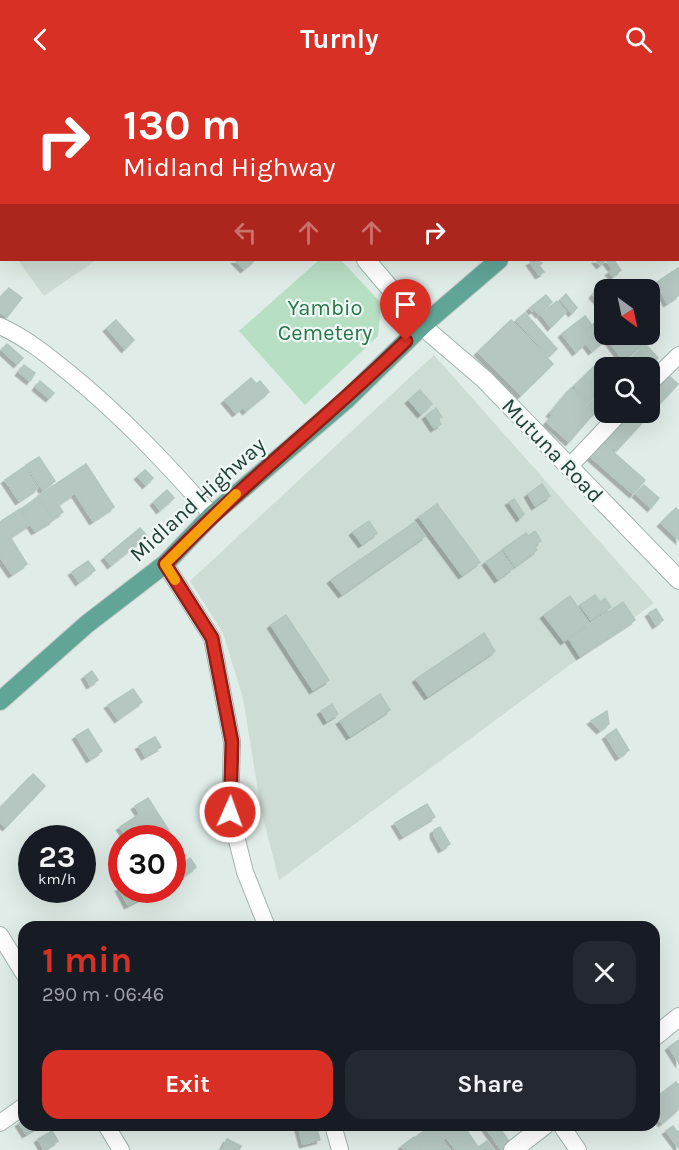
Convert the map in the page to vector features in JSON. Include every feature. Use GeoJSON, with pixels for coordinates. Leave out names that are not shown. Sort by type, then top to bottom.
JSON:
{"type":"FeatureCollection","features":[{"type":"Feature","properties":{"kind":"main road","name":"Midland Highway"},"geometry":{"type":"LineString","coordinates":[[0,701],[87,624],[165,564],[212,515],[345,401],[422,326],[498,261]]}},
{"type":"Feature","properties":{"kind":"street","name":"Mutuna Road"},"geometry":{"type":"LineString","coordinates":[[367,261],[422,326],[484,380],[679,580]]}},
{"type":"Feature","properties":{"kind":"street"},"geometry":{"type":"LineString","coordinates":[[0,326],[24,336],[97,395],[165,461],[212,515]]}},
{"type":"Feature","properties":{"kind":"street"},"geometry":{"type":"LineString","coordinates":[[660,373],[679,355]]}},
{"type":"Feature","properties":{"kind":"street"},"geometry":{"type":"LineString","coordinates":[[569,466],[610,423]]}},
{"type":"Feature","properties":{"kind":"street"},"geometry":{"type":"LineString","coordinates":[[165,564],[212,638],[232,742],[230,812],[245,872],[265,921]]}},
{"type":"Feature","properties":{"kind":"street"},"geometry":{"type":"LineString","coordinates":[[0,935],[18,964]]}},
{"type":"Feature","properties":{"kind":"street"},"geometry":{"type":"LineString","coordinates":[[660,1032],[679,1017]]}},
{"type":"Feature","properties":{"kind":"street"},"geometry":{"type":"LineString","coordinates":[[0,1123],[18,1110]]}},
{"type":"Feature","properties":{"kind":"street"},"geometry":{"type":"LineString","coordinates":[[110,1131],[121,1150]]}},
{"type":"Feature","properties":{"kind":"street"},"geometry":{"type":"LineString","coordinates":[[335,1131],[340,1150]]}},
{"type":"Feature","properties":{"kind":"street"},"geometry":{"type":"LineString","coordinates":[[513,1150],[537,1131]]}},
{"type":"Feature","properties":{"kind":"street"},"geometry":{"type":"LineString","coordinates":[[565,1131],[578,1150]]}},
{"type":"Feature","properties":{"kind":"shaded area"},"geometry":{"type":"Polygon","coordinates":[[[19,261],[95,261],[44,296],[19,261]]]}},
{"type":"Feature","properties":{"kind":"shaded area"},"geometry":{"type":"Polygon","coordinates":[[[434,355],[654,603],[279,880],[261,810],[243,698],[223,633],[190,581],[434,355]]]}},
{"type":"Feature","properties":{"kind":"green space","name":"Yambio Cemetery"},"geometry":{"type":"Polygon","coordinates":[[[318,261],[342,261],[381,303],[378,336],[305,405],[239,331],[318,261]]]}},
{"type":"Feature","properties":{"kind":"building"},"geometry":{"type":"Polygon","coordinates":[[[236,261],[254,261],[244,269],[236,261]]]}},
{"type":"Feature","properties":{"kind":"building"},"geometry":{"type":"Polygon","coordinates":[[[607,261],[615,261],[621,270],[613,276],[609,272],[613,269],[607,261]]]}},
{"type":"Feature","properties":{"kind":"building"},"geometry":{"type":"Polygon","coordinates":[[[530,262],[542,263],[539,265],[544,272],[539,275],[530,262]]]}},
{"type":"Feature","properties":{"kind":"building"},"geometry":{"type":"Polygon","coordinates":[[[678,268],[679,295],[667,303],[660,288],[660,280],[678,268]]]}},
{"type":"Feature","properties":{"kind":"building"},"geometry":{"type":"Polygon","coordinates":[[[9,288],[22,298],[7,317],[0,312],[0,298],[9,288]]]}},
{"type":"Feature","properties":{"kind":"building"},"geometry":{"type":"Polygon","coordinates":[[[566,294],[577,308],[572,313],[561,300],[566,294]]]}},
{"type":"Feature","properties":{"kind":"building"},"geometry":{"type":"Polygon","coordinates":[[[546,295],[552,302],[539,314],[535,309],[532,311],[530,308],[546,295]]]}},
{"type":"Feature","properties":{"kind":"building"},"geometry":{"type":"Polygon","coordinates":[[[557,301],[566,312],[551,327],[541,314],[557,301]]]}},
{"type":"Feature","properties":{"kind":"building"},"geometry":{"type":"Polygon","coordinates":[[[525,313],[557,349],[549,356],[516,320],[525,313]]]}},
{"type":"Feature","properties":{"kind":"building"},"geometry":{"type":"Polygon","coordinates":[[[585,316],[594,328],[594,345],[599,345],[592,351],[586,343],[576,352],[562,334],[585,316]]]}},
{"type":"Feature","properties":{"kind":"building"},"geometry":{"type":"Polygon","coordinates":[[[116,320],[134,340],[125,349],[107,328],[116,320]]]}},
{"type":"Feature","properties":{"kind":"building"},"geometry":{"type":"Polygon","coordinates":[[[511,320],[553,364],[521,395],[478,352],[511,320]]]}},
{"type":"Feature","properties":{"kind":"building"},"geometry":{"type":"Polygon","coordinates":[[[7,344],[23,358],[17,364],[2,350],[7,344]]]}},
{"type":"Feature","properties":{"kind":"building"},"geometry":{"type":"Polygon","coordinates":[[[612,345],[644,345],[627,357],[621,357],[612,345]]]}},
{"type":"Feature","properties":{"kind":"building"},"geometry":{"type":"Polygon","coordinates":[[[646,345],[657,357],[633,357],[646,345]]]}},
{"type":"Feature","properties":{"kind":"building"},"geometry":{"type":"Polygon","coordinates":[[[24,365],[35,373],[30,381],[19,372],[24,365]]]}},
{"type":"Feature","properties":{"kind":"building"},"geometry":{"type":"Polygon","coordinates":[[[594,367],[594,397],[589,402],[574,386],[594,367]]]}},
{"type":"Feature","properties":{"kind":"building"},"geometry":{"type":"Polygon","coordinates":[[[668,375],[678,384],[660,403],[660,384],[668,375]]]}},
{"type":"Feature","properties":{"kind":"building"},"geometry":{"type":"Polygon","coordinates":[[[251,378],[256,384],[260,381],[269,392],[246,411],[243,407],[236,413],[225,400],[251,378]]]}},
{"type":"Feature","properties":{"kind":"building"},"geometry":{"type":"Polygon","coordinates":[[[40,381],[54,393],[49,398],[36,387],[40,381]]]}},
{"type":"Feature","properties":{"kind":"building"},"geometry":{"type":"Polygon","coordinates":[[[571,388],[587,402],[585,405],[594,413],[569,442],[547,422],[553,415],[550,413],[571,388]]]}},
{"type":"Feature","properties":{"kind":"building"},"geometry":{"type":"Polygon","coordinates":[[[420,390],[432,404],[421,414],[409,400],[420,390]]]}},
{"type":"Feature","properties":{"kind":"building"},"geometry":{"type":"Polygon","coordinates":[[[594,400],[594,412],[588,405],[594,400]]]}},
{"type":"Feature","properties":{"kind":"building"},"geometry":{"type":"Polygon","coordinates":[[[436,408],[442,417],[438,419],[441,424],[434,428],[426,416],[436,408]]]}},
{"type":"Feature","properties":{"kind":"building"},"geometry":{"type":"Polygon","coordinates":[[[623,423],[642,423],[616,451],[606,442],[623,423]]]}},
{"type":"Feature","properties":{"kind":"building"},"geometry":{"type":"Polygon","coordinates":[[[603,443],[645,480],[633,494],[591,457],[603,443]]]}},
{"type":"Feature","properties":{"kind":"building"},"geometry":{"type":"Polygon","coordinates":[[[39,457],[55,481],[43,490],[26,465],[39,457]]]}},
{"type":"Feature","properties":{"kind":"building"},"geometry":{"type":"Polygon","coordinates":[[[86,464],[114,507],[93,521],[75,493],[58,505],[63,512],[53,519],[38,496],[86,464]]]}},
{"type":"Feature","properties":{"kind":"building"},"geometry":{"type":"Polygon","coordinates":[[[24,467],[38,488],[19,501],[5,480],[24,467]]]}},
{"type":"Feature","properties":{"kind":"building"},"geometry":{"type":"Polygon","coordinates":[[[145,470],[153,478],[146,485],[138,476],[145,470]]]}},
{"type":"Feature","properties":{"kind":"building"},"geometry":{"type":"Polygon","coordinates":[[[542,484],[550,496],[535,506],[528,494],[542,484]]]}},
{"type":"Feature","properties":{"kind":"building"},"geometry":{"type":"Polygon","coordinates":[[[644,485],[659,498],[651,508],[636,494],[644,485]]]}},
{"type":"Feature","properties":{"kind":"building"},"geometry":{"type":"Polygon","coordinates":[[[167,490],[174,498],[160,510],[154,502],[167,490]]]}},
{"type":"Feature","properties":{"kind":"building"},"geometry":{"type":"Polygon","coordinates":[[[38,497],[53,520],[35,531],[21,509],[38,497]]]}},
{"type":"Feature","properties":{"kind":"building"},"geometry":{"type":"Polygon","coordinates":[[[514,499],[524,514],[520,518],[509,502],[514,499]]]}},
{"type":"Feature","properties":{"kind":"building"},"geometry":{"type":"Polygon","coordinates":[[[437,504],[480,562],[462,575],[419,517],[437,504]]]}},
{"type":"Feature","properties":{"kind":"building"},"geometry":{"type":"Polygon","coordinates":[[[676,508],[679,511],[679,540],[661,523],[676,508]]]}},
{"type":"Feature","properties":{"kind":"building"},"geometry":{"type":"Polygon","coordinates":[[[20,509],[30,524],[10,537],[27,564],[12,574],[0,557],[0,522],[20,509]]]}},
{"type":"Feature","properties":{"kind":"building"},"geometry":{"type":"Polygon","coordinates":[[[369,521],[377,533],[362,544],[353,532],[369,521]]]}},
{"type":"Feature","properties":{"kind":"building"},"geometry":{"type":"Polygon","coordinates":[[[415,522],[425,536],[342,594],[331,580],[415,522]]]}},
{"type":"Feature","properties":{"kind":"building"},"geometry":{"type":"Polygon","coordinates":[[[140,528],[147,536],[111,565],[105,557],[140,528]]]}},
{"type":"Feature","properties":{"kind":"building"},"geometry":{"type":"Polygon","coordinates":[[[535,531],[541,541],[534,545],[537,550],[515,566],[503,549],[526,533],[528,536],[535,531]]]}},
{"type":"Feature","properties":{"kind":"building"},"geometry":{"type":"Polygon","coordinates":[[[501,551],[513,568],[498,579],[486,562],[501,551]]]}},
{"type":"Feature","properties":{"kind":"building"},"geometry":{"type":"Polygon","coordinates":[[[88,561],[95,570],[79,582],[72,572],[88,561]]]}},
{"type":"Feature","properties":{"kind":"building"},"geometry":{"type":"Polygon","coordinates":[[[595,595],[600,602],[605,598],[611,607],[591,620],[580,605],[595,595]]]}},
{"type":"Feature","properties":{"kind":"building"},"geometry":{"type":"Polygon","coordinates":[[[570,596],[589,623],[564,641],[544,615],[570,596]]]}},
{"type":"Feature","properties":{"kind":"building"},"geometry":{"type":"Polygon","coordinates":[[[623,602],[635,620],[580,656],[569,639],[623,602]]]}},
{"type":"Feature","properties":{"kind":"building"},"geometry":{"type":"Polygon","coordinates":[[[656,609],[663,620],[656,625],[649,613],[656,609]]]}},
{"type":"Feature","properties":{"kind":"building"},"geometry":{"type":"Polygon","coordinates":[[[286,615],[329,680],[313,690],[271,625],[286,615]]]}},
{"type":"Feature","properties":{"kind":"building"},"geometry":{"type":"Polygon","coordinates":[[[484,633],[495,651],[428,696],[416,679],[484,633]]]}},
{"type":"Feature","properties":{"kind":"building"},"geometry":{"type":"Polygon","coordinates":[[[92,671],[98,680],[90,685],[85,676],[92,671]]]}},
{"type":"Feature","properties":{"kind":"building"},"geometry":{"type":"Polygon","coordinates":[[[133,689],[142,702],[118,719],[108,705],[133,689]]]}},
{"type":"Feature","properties":{"kind":"building"},"geometry":{"type":"Polygon","coordinates":[[[380,694],[390,710],[350,736],[340,721],[380,694]]]}},
{"type":"Feature","properties":{"kind":"building"},"geometry":{"type":"Polygon","coordinates":[[[332,704],[338,714],[327,721],[321,711],[332,704]]]}},
{"type":"Feature","properties":{"kind":"building"},"geometry":{"type":"Polygon","coordinates":[[[607,711],[609,724],[600,730],[591,721],[607,711]]]}},
{"type":"Feature","properties":{"kind":"building"},"geometry":{"type":"Polygon","coordinates":[[[88,729],[102,751],[90,759],[76,736],[88,729]]]}},
{"type":"Feature","properties":{"kind":"building"},"geometry":{"type":"Polygon","coordinates":[[[616,729],[629,750],[619,757],[606,736],[616,729]]]}},
{"type":"Feature","properties":{"kind":"building"},"geometry":{"type":"Polygon","coordinates":[[[155,737],[161,747],[145,756],[139,746],[155,737]]]}},
{"type":"Feature","properties":{"kind":"building"},"geometry":{"type":"Polygon","coordinates":[[[33,774],[45,786],[6,827],[0,822],[0,808],[33,774]]]}},
{"type":"Feature","properties":{"kind":"building"},"geometry":{"type":"Polygon","coordinates":[[[148,798],[165,825],[123,825],[140,814],[135,806],[148,798]]]}},
{"type":"Feature","properties":{"kind":"building"},"geometry":{"type":"Polygon","coordinates":[[[427,804],[435,817],[403,836],[395,823],[427,804]]]}},
{"type":"Feature","properties":{"kind":"building"},"geometry":{"type":"Polygon","coordinates":[[[440,827],[450,844],[442,849],[434,835],[434,830],[440,827]]]}},
{"type":"Feature","properties":{"kind":"building"},"geometry":{"type":"Polygon","coordinates":[[[190,858],[196,867],[186,875],[186,861],[190,858]]]}},
{"type":"Feature","properties":{"kind":"building"},"geometry":{"type":"Polygon","coordinates":[[[679,1040],[679,1063],[669,1047],[679,1040]]]}},
{"type":"Feature","properties":{"kind":"building"},"geometry":{"type":"Polygon","coordinates":[[[676,1082],[679,1086],[679,1109],[662,1123],[660,1120],[660,1094],[676,1082]]]}},
{"type":"Feature","properties":{"kind":"building"},"geometry":{"type":"Polygon","coordinates":[[[673,1126],[677,1132],[679,1131],[679,1148],[666,1131],[673,1126]]]}},
{"type":"Feature","properties":{"kind":"building"},"geometry":{"type":"Polygon","coordinates":[[[52,1131],[58,1141],[44,1150],[38,1139],[52,1131]]]}},
{"type":"Feature","properties":{"kind":"building"},"geometry":{"type":"Polygon","coordinates":[[[300,1131],[318,1131],[320,1140],[303,1144],[300,1131]]]}},
{"type":"Feature","properties":{"kind":"building"},"geometry":{"type":"Polygon","coordinates":[[[424,1131],[467,1131],[478,1147],[487,1141],[494,1150],[456,1150],[446,1137],[442,1140],[450,1150],[426,1150],[416,1137],[424,1131]]]}},
{"type":"Feature","properties":{"kind":"building"},"geometry":{"type":"Polygon","coordinates":[[[488,1131],[502,1131],[510,1143],[501,1149],[488,1131]]]}},
{"type":"Feature","properties":{"kind":"building"},"geometry":{"type":"Polygon","coordinates":[[[414,1137],[423,1150],[405,1150],[402,1146],[414,1137]]]}},
{"type":"Feature","properties":{"kind":"building"},"geometry":{"type":"Polygon","coordinates":[[[227,1139],[241,1146],[239,1150],[222,1150],[227,1139]]]}},
{"type":"Feature","properties":{"kind":"slow traffic"},"geometry":{"type":"LineString","coordinates":[[175,580],[165,564],[212,515],[236,494]]}},
{"type":"Feature","properties":{"kind":"route"},"geometry":{"type":"LineString","coordinates":[[230,812],[232,742],[212,638],[165,564],[212,515],[345,401],[406,341]]}}]}
